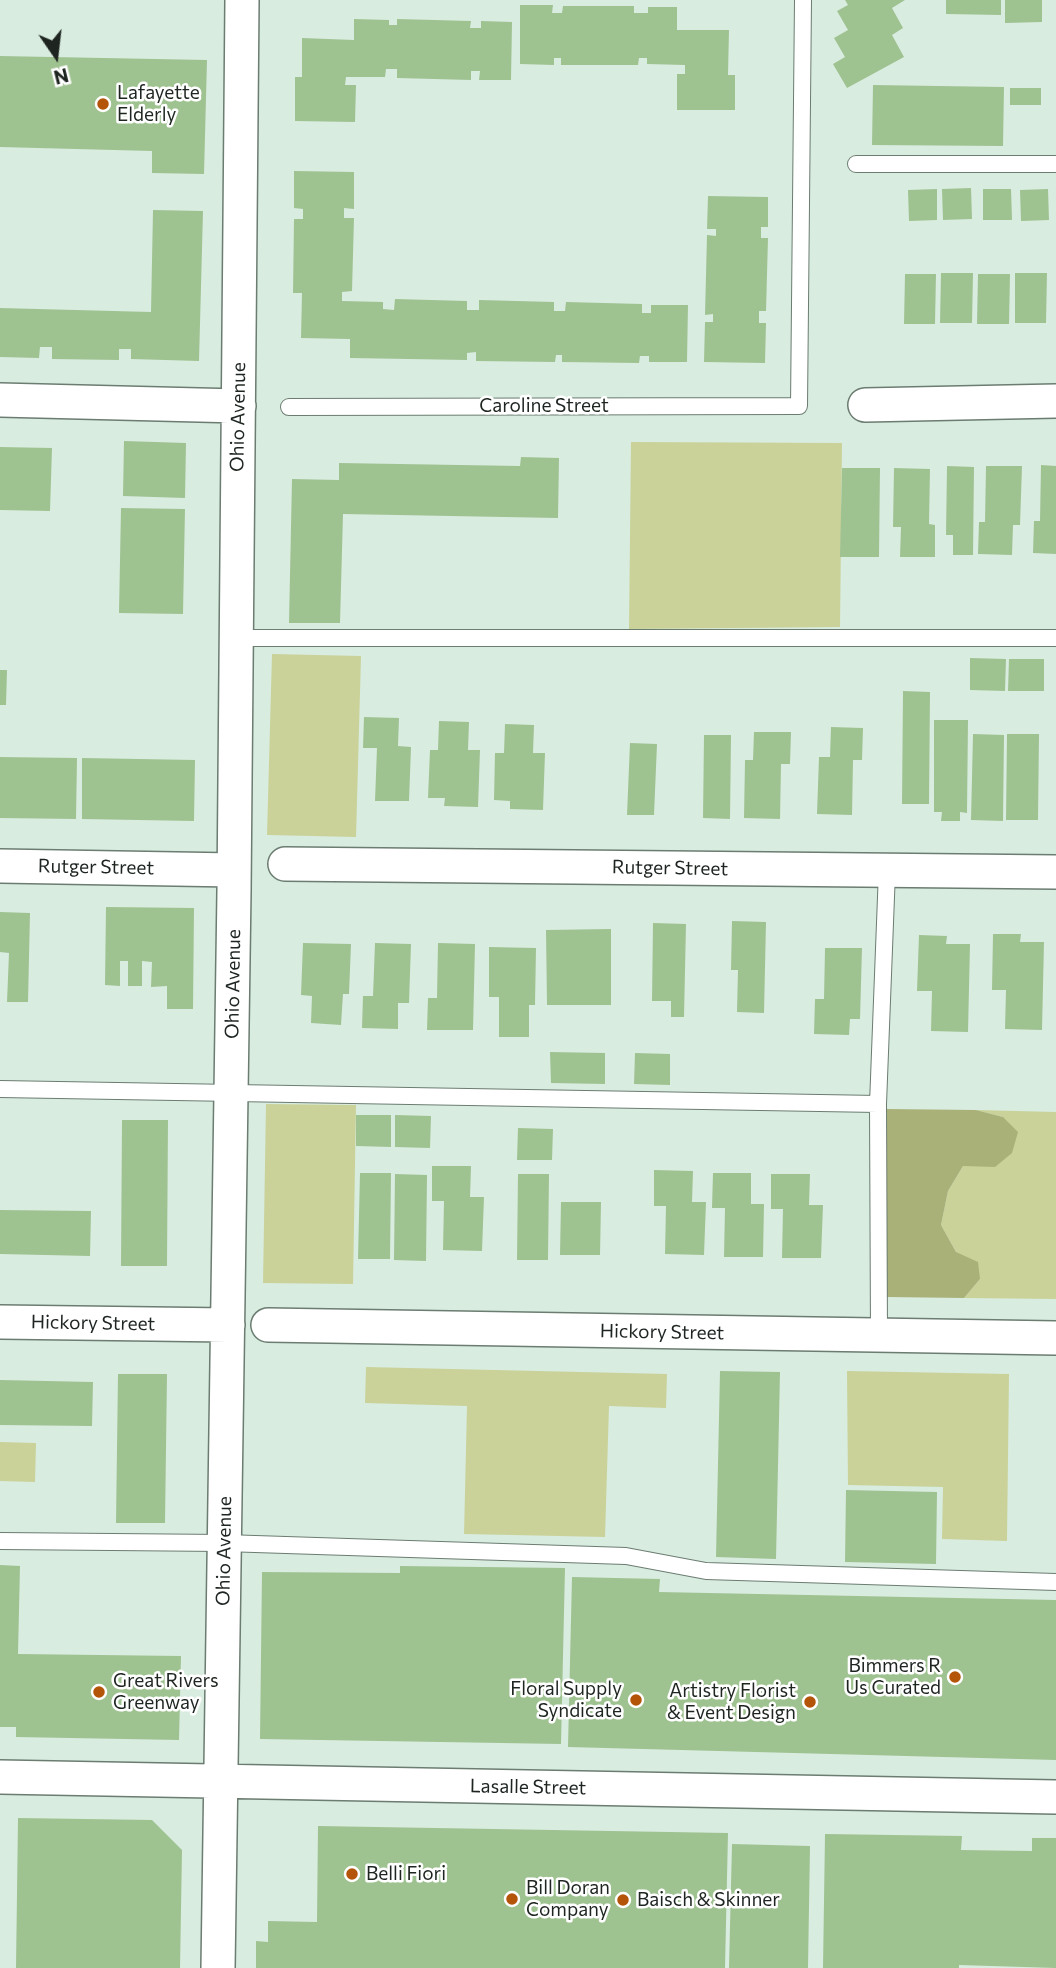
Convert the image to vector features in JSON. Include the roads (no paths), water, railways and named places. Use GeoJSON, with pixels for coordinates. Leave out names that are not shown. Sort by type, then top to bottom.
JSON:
{"type":"FeatureCollection","features":[{"type":"Feature","properties":{"kind":"street","name":"Ohio Avenue"},"geometry":{"type":"LineString","coordinates":[[218,1968],[243,0]]}},
{"type":"Feature","properties":{"kind":"street"},"geometry":{"type":"LineString","coordinates":[[0,400],[239,405]]}},
{"type":"Feature","properties":{"kind":"street"},"geometry":{"type":"LineString","coordinates":[[865,405],[1056,401]]}},
{"type":"Feature","properties":{"kind":"street","name":"Rutger Street"},"geometry":{"type":"LineString","coordinates":[[285,864],[1056,872]]}},
{"type":"Feature","properties":{"kind":"street","name":"Rutger Street"},"geometry":{"type":"LineString","coordinates":[[0,866],[234,870]]}},
{"type":"Feature","properties":{"kind":"street","name":"Hickory Street"},"geometry":{"type":"LineString","coordinates":[[0,1322],[228,1325]]}},
{"type":"Feature","properties":{"kind":"street","name":"Hickory Street"},"geometry":{"type":"LineString","coordinates":[[268,1325],[1056,1338]]}},
{"type":"Feature","properties":{"kind":"street","name":"Lasalle Street"},"geometry":{"type":"LineString","coordinates":[[0,1777],[1056,1797]]}},
{"type":"Feature","properties":{"kind":"lane","name":"Caroline Street"},"geometry":{"type":"LineString","coordinates":[[289,407],[799,405],[803,0]]}},
{"type":"Feature","properties":{"kind":"lane"},"geometry":{"type":"LineString","coordinates":[[856,164],[1056,163]]}},
{"type":"Feature","properties":{"kind":"lane"},"geometry":{"type":"LineString","coordinates":[[236,638],[1056,638]]}},
{"type":"Feature","properties":{"kind":"lane"},"geometry":{"type":"LineString","coordinates":[[879,1335],[878,1104],[887,871]]}},
{"type":"Feature","properties":{"kind":"lane"},"geometry":{"type":"LineString","coordinates":[[0,1089],[878,1104]]}},
{"type":"Feature","properties":{"kind":"lane"},"geometry":{"type":"LineString","coordinates":[[0,1541],[225,1543],[626,1556],[706,1571],[1056,1582]]}},
{"type":"Feature","properties":{"kind":"place","name":"Lafayette Elderly"},"geometry":{"type":"Point","coordinates":[103,104]}},
{"type":"Feature","properties":{"kind":"place","name":"Bimmers R Us Curated"},"geometry":{"type":"Point","coordinates":[955,1677]}},
{"type":"Feature","properties":{"kind":"place","name":"Great Rivers Greenway"},"geometry":{"type":"Point","coordinates":[99,1692]}},
{"type":"Feature","properties":{"kind":"place","name":"Floral Supply Syndicate"},"geometry":{"type":"Point","coordinates":[636,1700]}},
{"type":"Feature","properties":{"kind":"place","name":"Artistry Florist & Event Design"},"geometry":{"type":"Point","coordinates":[810,1702]}},
{"type":"Feature","properties":{"kind":"place","name":"Belli Fiori"},"geometry":{"type":"Point","coordinates":[352,1874]}},
{"type":"Feature","properties":{"kind":"place","name":"Bill Doran Company"},"geometry":{"type":"Point","coordinates":[512,1899]}},
{"type":"Feature","properties":{"kind":"place","name":"Baisch & Skinner"},"geometry":{"type":"Point","coordinates":[623,1900]}}]}
